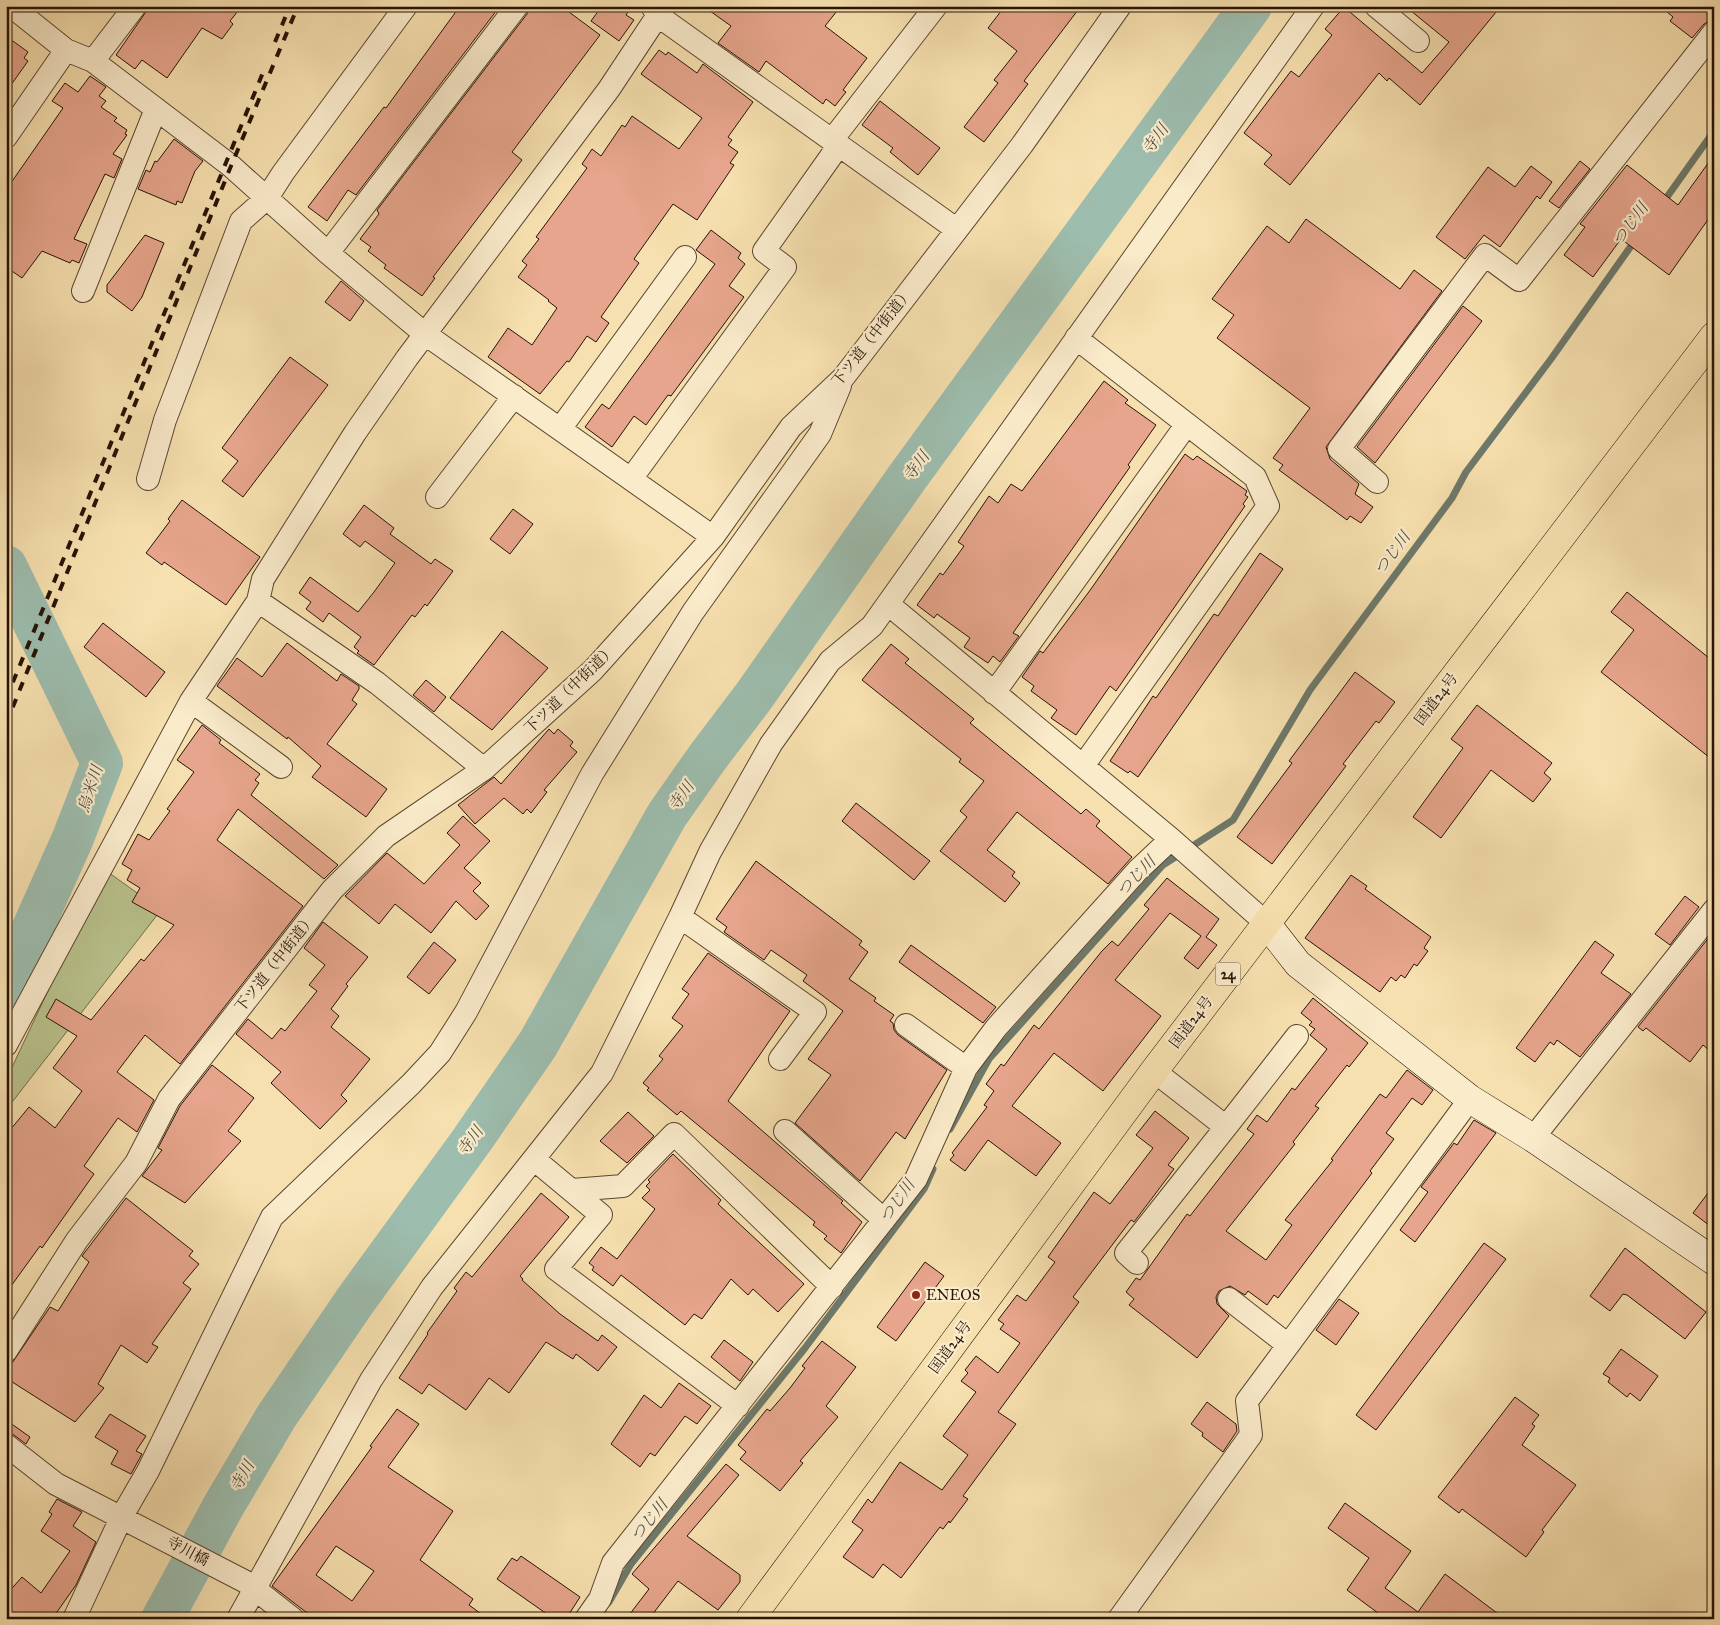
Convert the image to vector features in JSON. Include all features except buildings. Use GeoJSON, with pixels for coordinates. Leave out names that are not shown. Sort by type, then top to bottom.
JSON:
{"type":"FeatureCollection","features":[{"type":"Feature","properties":{"kind":"highway","name":"国道24号"},"geometry":{"type":"LineString","coordinates":[[750,1619],[1154,1071],[1714,336]]}},
{"type":"Feature","properties":{"kind":"street"},"geometry":{"type":"LineString","coordinates":[[11,6],[66,50],[93,61],[232,166],[328,253],[425,334],[713,537]]}},
{"type":"Feature","properties":{"kind":"street"},"geometry":{"type":"LineString","coordinates":[[93,61],[135,6]]}},
{"type":"Feature","properties":{"kind":"street"},"geometry":{"type":"LineString","coordinates":[[148,478],[165,420],[241,221],[267,198],[283,173],[406,6]]}},
{"type":"Feature","properties":{"kind":"street"},"geometry":{"type":"LineString","coordinates":[[328,253],[517,6]]}},
{"type":"Feature","properties":{"kind":"street"},"geometry":{"type":"LineString","coordinates":[[631,479],[785,267],[764,251],[836,143],[936,6]]}},
{"type":"Feature","properties":{"kind":"street","name":"下ツ道（中街道）"},"geometry":{"type":"LineString","coordinates":[[6,1351],[77,1240],[136,1163],[169,1099],[332,890],[386,836],[484,769],[594,670],[713,537],[791,428],[843,378],[1022,145],[1120,6]]}},
{"type":"Feature","properties":{"kind":"street"},"geometry":{"type":"LineString","coordinates":[[238,1619],[250,1584],[368,1384],[432,1288],[602,1073],[680,917],[710,852],[771,744],[830,661],[872,626],[1313,6]]}},
{"type":"Feature","properties":{"kind":"street"},"geometry":{"type":"LineString","coordinates":[[1376,6],[1418,41]]}},
{"type":"Feature","properties":{"kind":"street"},"geometry":{"type":"LineString","coordinates":[[6,1045],[191,701],[258,601],[263,579],[283,546],[355,433],[425,334],[609,89],[657,9],[836,143],[956,229]]}},
{"type":"Feature","properties":{"kind":"street"},"geometry":{"type":"LineString","coordinates":[[1377,482],[1339,449],[1344,442],[1485,255],[1519,280],[1714,32]]}},
{"type":"Feature","properties":{"kind":"street"},"geometry":{"type":"LineString","coordinates":[[6,137],[66,50]]}},
{"type":"Feature","properties":{"kind":"street"},"geometry":{"type":"LineString","coordinates":[[83,291],[156,109]]}},
{"type":"Feature","properties":{"kind":"street"},"geometry":{"type":"LineString","coordinates":[[560,430],[685,258]]}},
{"type":"Feature","properties":{"kind":"street"},"geometry":{"type":"LineString","coordinates":[[1076,338],[1255,477],[1268,506],[1083,766]]}},
{"type":"Feature","properties":{"kind":"street"},"geometry":{"type":"LineString","coordinates":[[74,1619],[126,1519],[272,1217],[412,1084],[440,1053],[466,1012],[592,774],[693,612],[820,434],[843,378]]}},
{"type":"Feature","properties":{"kind":"street"},"geometry":{"type":"LineString","coordinates":[[437,497],[514,396]]}},
{"type":"Feature","properties":{"kind":"street"},"geometry":{"type":"LineString","coordinates":[[994,693],[1187,424]]}},
{"type":"Feature","properties":{"kind":"street"},"geometry":{"type":"LineString","coordinates":[[258,601],[377,683],[484,769]]}},
{"type":"Feature","properties":{"kind":"street"},"geometry":{"type":"LineString","coordinates":[[888,604],[1181,848],[1266,923],[1298,964],[1470,1099],[1533,1138],[1714,1261]]}},
{"type":"Feature","properties":{"kind":"street"},"geometry":{"type":"LineString","coordinates":[[191,701],[281,766]]}},
{"type":"Feature","properties":{"kind":"street"},"geometry":{"type":"LineString","coordinates":[[586,1619],[600,1599],[613,1563],[916,1179],[966,1068],[996,1028],[1046,970],[1138,870],[1181,848]]}},
{"type":"Feature","properties":{"kind":"street"},"geometry":{"type":"LineString","coordinates":[[1533,1138],[1714,910]]}},
{"type":"Feature","properties":{"kind":"street"},"geometry":{"type":"LineString","coordinates":[[680,917],[815,1012],[780,1059]]}},
{"type":"Feature","properties":{"kind":"street"},"geometry":{"type":"LineString","coordinates":[[906,1024],[966,1068]]}},
{"type":"Feature","properties":{"kind":"street"},"geometry":{"type":"LineString","coordinates":[[1138,1263],[1126,1253],[1297,1036]]}},
{"type":"Feature","properties":{"kind":"street"},"geometry":{"type":"LineString","coordinates":[[1154,1071],[1226,1127]]}},
{"type":"Feature","properties":{"kind":"street"},"geometry":{"type":"LineString","coordinates":[[1119,1619],[1251,1436],[1246,1400],[1470,1099]]}},
{"type":"Feature","properties":{"kind":"street"},"geometry":{"type":"LineString","coordinates":[[785,1131],[884,1220]]}},
{"type":"Feature","properties":{"kind":"street"},"geometry":{"type":"LineString","coordinates":[[572,1190],[623,1186],[674,1134],[832,1287]]}},
{"type":"Feature","properties":{"kind":"street"},"geometry":{"type":"LineString","coordinates":[[535,1160],[601,1215],[556,1269],[738,1406]]}},
{"type":"Feature","properties":{"kind":"street"},"geometry":{"type":"LineString","coordinates":[[1229,1299],[1288,1345]]}},
{"type":"Feature","properties":{"kind":"street","name":"寺川橋"},"geometry":{"type":"LineString","coordinates":[[6,1445],[56,1484],[250,1584],[293,1619]]}},
{"type":"Feature","properties":{"kind":"green space"},"geometry":{"type":"Polygon","coordinates":[[[105,870],[161,910],[6,1110],[6,1080],[105,870]]]}},
{"type":"Feature","properties":{"kind":"waterway","name":"寺川"},"geometry":{"type":"LineString","coordinates":[[162,1619],[224,1505],[276,1417],[355,1301],[472,1140],[538,1044],[667,815],[754,696],[906,479],[1251,6]]}},
{"type":"Feature","properties":{"kind":"waterway","name":"つじ川"},"geometry":{"type":"LineString","coordinates":[[1662,204],[1714,131]]}},
{"type":"Feature","properties":{"kind":"waterway","name":"つじ川"},"geometry":{"type":"LineString","coordinates":[[950,1129],[989,1059],[1163,865],[1233,820],[1310,690],[1452,498],[1466,472],[1551,359],[1636,239]]}},
{"type":"Feature","properties":{"kind":"waterway","name":"烏米川"},"geometry":{"type":"LineString","coordinates":[[6,566],[102,763],[73,838],[6,988]]}},
{"type":"Feature","properties":{"kind":"waterway","name":"つじ川"},"geometry":{"type":"LineString","coordinates":[[609,1602],[631,1564],[805,1348],[924,1189],[933,1169]]}},
{"type":"Feature","properties":{"kind":"railway"},"geometry":{"type":"LineString","coordinates":[[275,42],[290,6]]}},
{"type":"Feature","properties":{"kind":"railway"},"geometry":{"type":"LineString","coordinates":[[6,724],[231,166],[298,6]]}},
{"type":"Feature","properties":{"kind":"railway"},"geometry":{"type":"LineString","coordinates":[[6,699],[264,70]]}},
{"type":"Feature","properties":{"kind":"place","name":"ENEOS"},"geometry":{"type":"Point","coordinates":[916,1295]}}]}
